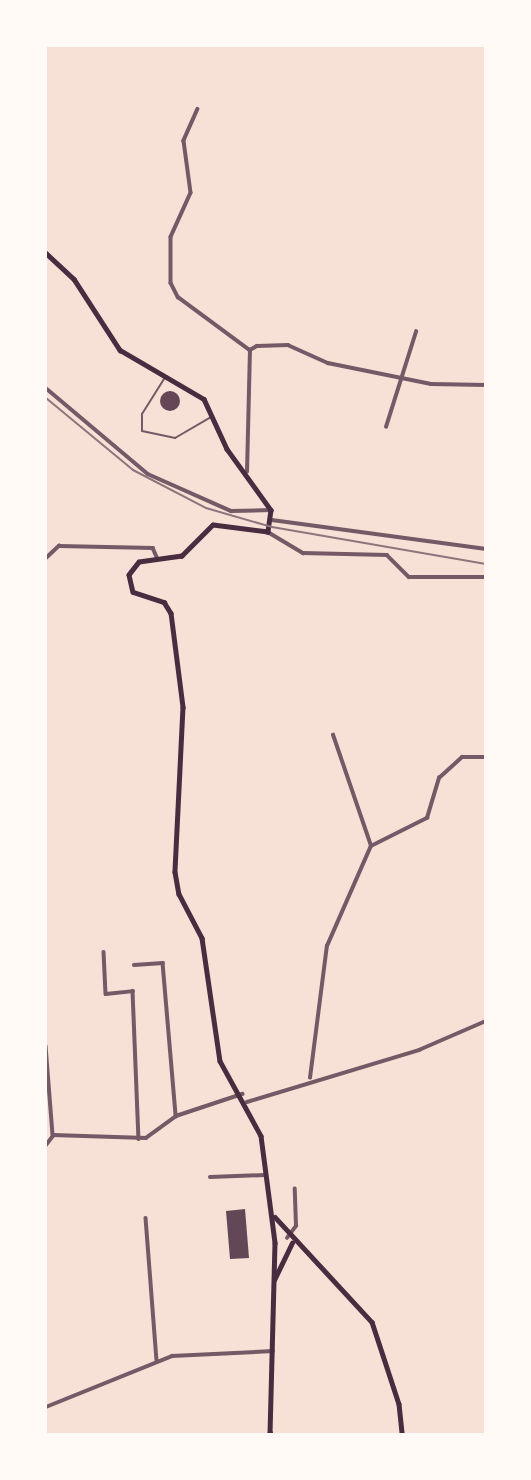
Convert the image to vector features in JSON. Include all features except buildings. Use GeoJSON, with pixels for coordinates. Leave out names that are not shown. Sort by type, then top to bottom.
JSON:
{"type":"FeatureCollection","features":[{"type":"Feature","properties":{"kind":"main road"},"geometry":{"type":"LineString","coordinates":[[46,253],[74,279],[120,350],[196,390],[271,510],[272,520],[268,533],[213,525],[182,556],[139,562],[129,583],[172,613],[183,708],[175,872],[179,894],[202,938],[220,1061],[257,1121],[273,1214],[275,1243],[270,1434]]}},
{"type":"Feature","properties":{"kind":"main road"},"geometry":{"type":"LineString","coordinates":[[273,1214],[285,1236],[372,1322],[400,1404],[402,1434]]}},
{"type":"Feature","properties":{"kind":"main road"},"geometry":{"type":"LineString","coordinates":[[275,1243],[285,1236]]}},
{"type":"Feature","properties":{"kind":"main road"},"geometry":{"type":"LineString","coordinates":[[272,1284],[292,1243]]}},
{"type":"Feature","properties":{"kind":"street"},"geometry":{"type":"LineString","coordinates":[[198,109],[184,141],[191,193],[170,237],[171,283],[178,297],[250,350],[288,345],[328,363],[403,379],[485,385]]}},
{"type":"Feature","properties":{"kind":"street"},"geometry":{"type":"LineString","coordinates":[[386,427],[416,332]]}},
{"type":"Feature","properties":{"kind":"street"},"geometry":{"type":"LineString","coordinates":[[247,472],[250,350]]}},
{"type":"Feature","properties":{"kind":"street"},"geometry":{"type":"LineString","coordinates":[[46,388],[148,474],[231,512],[271,510]]}},
{"type":"Feature","properties":{"kind":"street"},"geometry":{"type":"LineString","coordinates":[[272,520],[485,549]]}},
{"type":"Feature","properties":{"kind":"street"},"geometry":{"type":"LineString","coordinates":[[268,533],[303,553],[387,555],[409,577],[485,577]]}},
{"type":"Feature","properties":{"kind":"street"},"geometry":{"type":"LineString","coordinates":[[46,558],[59,546],[153,548],[158,561]]}},
{"type":"Feature","properties":{"kind":"street"},"geometry":{"type":"LineString","coordinates":[[333,734],[371,846]]}},
{"type":"Feature","properties":{"kind":"street"},"geometry":{"type":"LineString","coordinates":[[310,1078],[327,946],[371,846],[427,818],[439,778],[462,757],[485,757]]}},
{"type":"Feature","properties":{"kind":"street"},"geometry":{"type":"LineString","coordinates":[[104,952],[106,994],[133,991],[139,1139]]}},
{"type":"Feature","properties":{"kind":"street"},"geometry":{"type":"LineString","coordinates":[[134,965],[163,963],[176,1116]]}},
{"type":"Feature","properties":{"kind":"street"},"geometry":{"type":"LineString","coordinates":[[247,1102],[310,1078],[419,1050],[485,1021]]}},
{"type":"Feature","properties":{"kind":"street"},"geometry":{"type":"LineString","coordinates":[[46,1046],[53,1135],[46,1145]]}},
{"type":"Feature","properties":{"kind":"street"},"geometry":{"type":"LineString","coordinates":[[53,1135],[139,1139],[160,1132],[176,1116],[242,1094]]}},
{"type":"Feature","properties":{"kind":"street"},"geometry":{"type":"LineString","coordinates":[[209,1177],[265,1175]]}},
{"type":"Feature","properties":{"kind":"street"},"geometry":{"type":"LineString","coordinates":[[285,1236],[296,1226],[295,1189]]}},
{"type":"Feature","properties":{"kind":"street"},"geometry":{"type":"LineString","coordinates":[[146,1218],[157,1360]]}},
{"type":"Feature","properties":{"kind":"street"},"geometry":{"type":"LineString","coordinates":[[46,1407],[157,1360],[190,1353],[273,1351]]}},
{"type":"Feature","properties":{"kind":"lane"},"geometry":{"type":"LineString","coordinates":[[166,374],[157,400],[142,414],[142,432],[175,438],[212,416]]}},
{"type":"Feature","properties":{"kind":"railway"},"geometry":{"type":"LineString","coordinates":[[46,398],[133,470],[206,508],[272,527],[486,564]]}}]}
